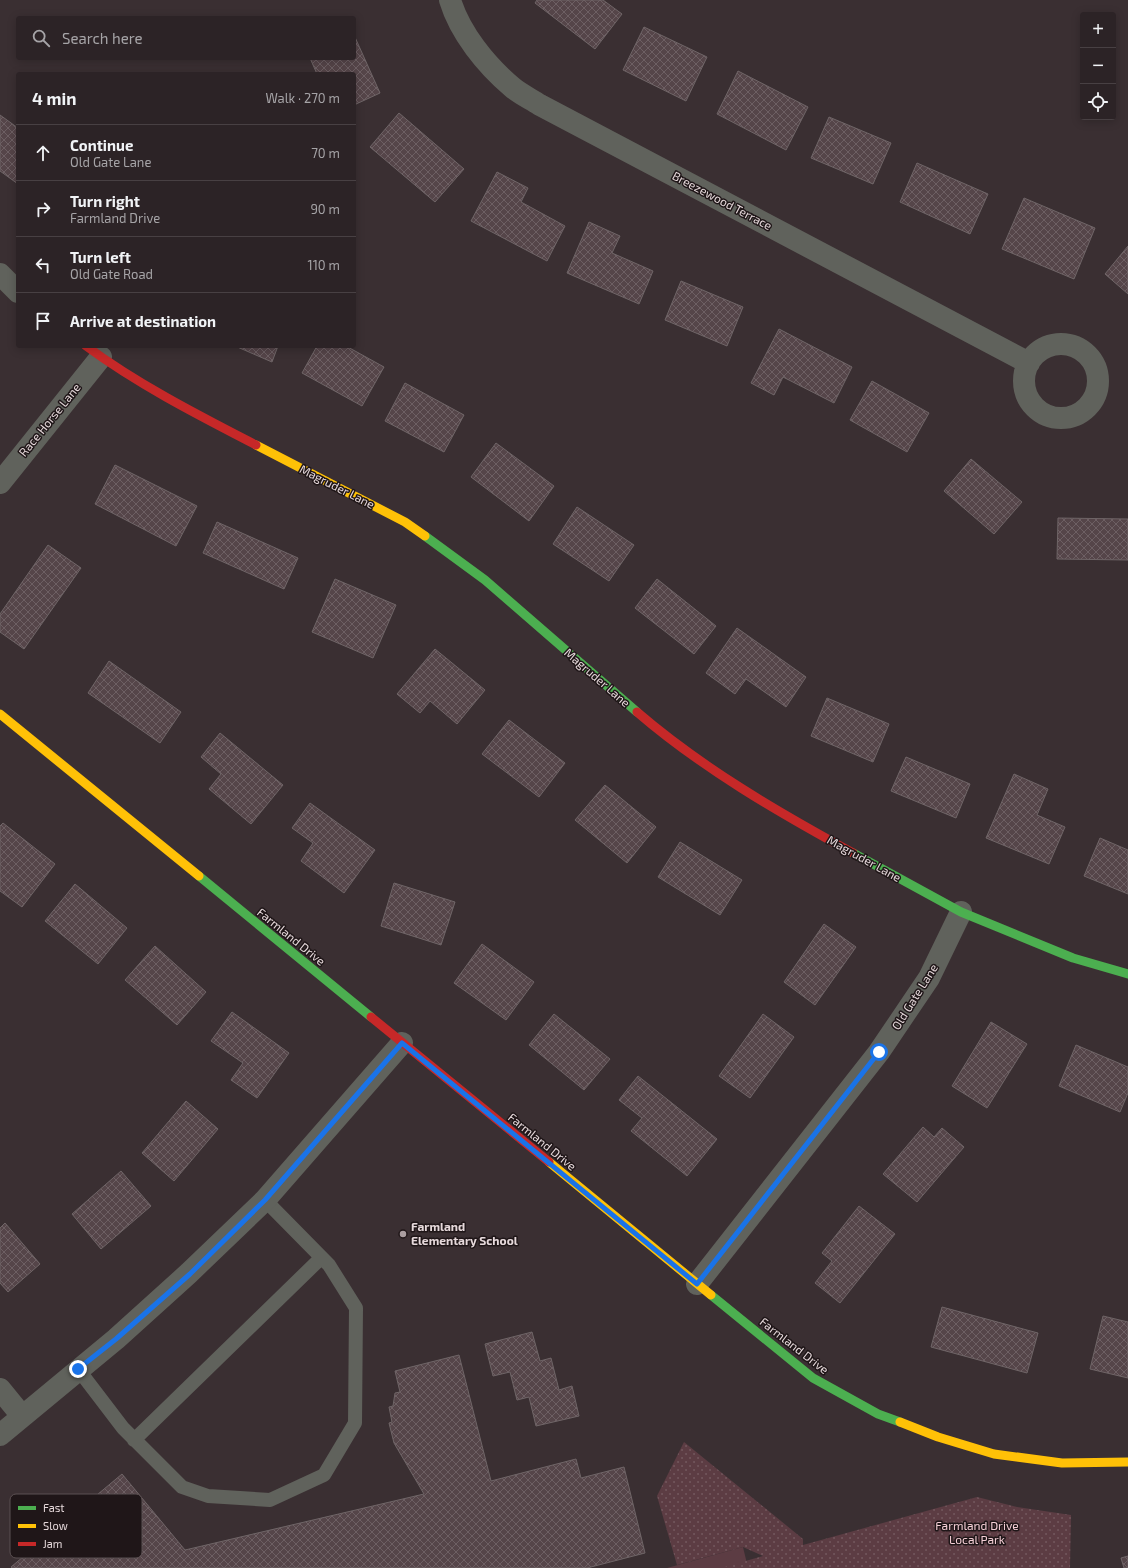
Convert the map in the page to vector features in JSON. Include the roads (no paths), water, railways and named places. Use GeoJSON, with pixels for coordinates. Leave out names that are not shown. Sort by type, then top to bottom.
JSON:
{"type":"FeatureCollection","features":[{"type":"Feature","properties":{"kind":"street","name":"Breezewood Terrace"},"geometry":{"type":"LineString","coordinates":[[450,0],[467,36],[489,64],[512,87],[540,105],[1029,363]]}},
{"type":"Feature","properties":{"kind":"street"},"geometry":{"type":"LineString","coordinates":[[0,274],[16,290]]}},
{"type":"Feature","properties":{"kind":"street","name":"Race Horse Lane"},"geometry":{"type":"LineString","coordinates":[[0,482],[93,352]]}},
{"type":"Feature","properties":{"kind":"street","name":"Magruder Lane"},"geometry":{"type":"LineString","coordinates":[[93,352],[185,408],[406,522],[485,580],[653,726],[725,778],[802,825],[961,912],[1073,958],[1128,974]]}},
{"type":"Feature","properties":{"kind":"street","name":"Farmland Drive"},"geometry":{"type":"LineString","coordinates":[[0,714],[813,1378],[878,1414],[938,1437],[994,1454],[1062,1463],[1128,1462]]}},
{"type":"Feature","properties":{"kind":"street","name":"Old Gate Lane"},"geometry":{"type":"LineString","coordinates":[[697,1284],[879,1052],[929,978],[961,912]]}},
{"type":"Feature","properties":{"kind":"street"},"geometry":{"type":"LineString","coordinates":[[0,1435],[116,1339],[190,1274],[265,1200],[402,1043]]}},
{"type":"Feature","properties":{"kind":"street"},"geometry":{"type":"LineString","coordinates":[[0,1389],[22,1416]]}},
{"type":"Feature","properties":{"kind":"lane"},"geometry":{"type":"LineString","coordinates":[[78,1369],[123,1428],[182,1487],[208,1496],[270,1500],[324,1475],[355,1423],[356,1308],[329,1265],[265,1200]]}},
{"type":"Feature","properties":{"kind":"lane"},"geometry":{"type":"LineString","coordinates":[[134,1440],[321,1258]]}},
{"type":"Feature","properties":{"kind":"place","name":"Farmland Elementary School"},"geometry":{"type":"Point","coordinates":[403,1234]}},
{"type":"Feature","properties":{"kind":"park label","name":"Farmland Drive Local Park"},"geometry":{"type":"Point","coordinates":[977,1533]}}]}
